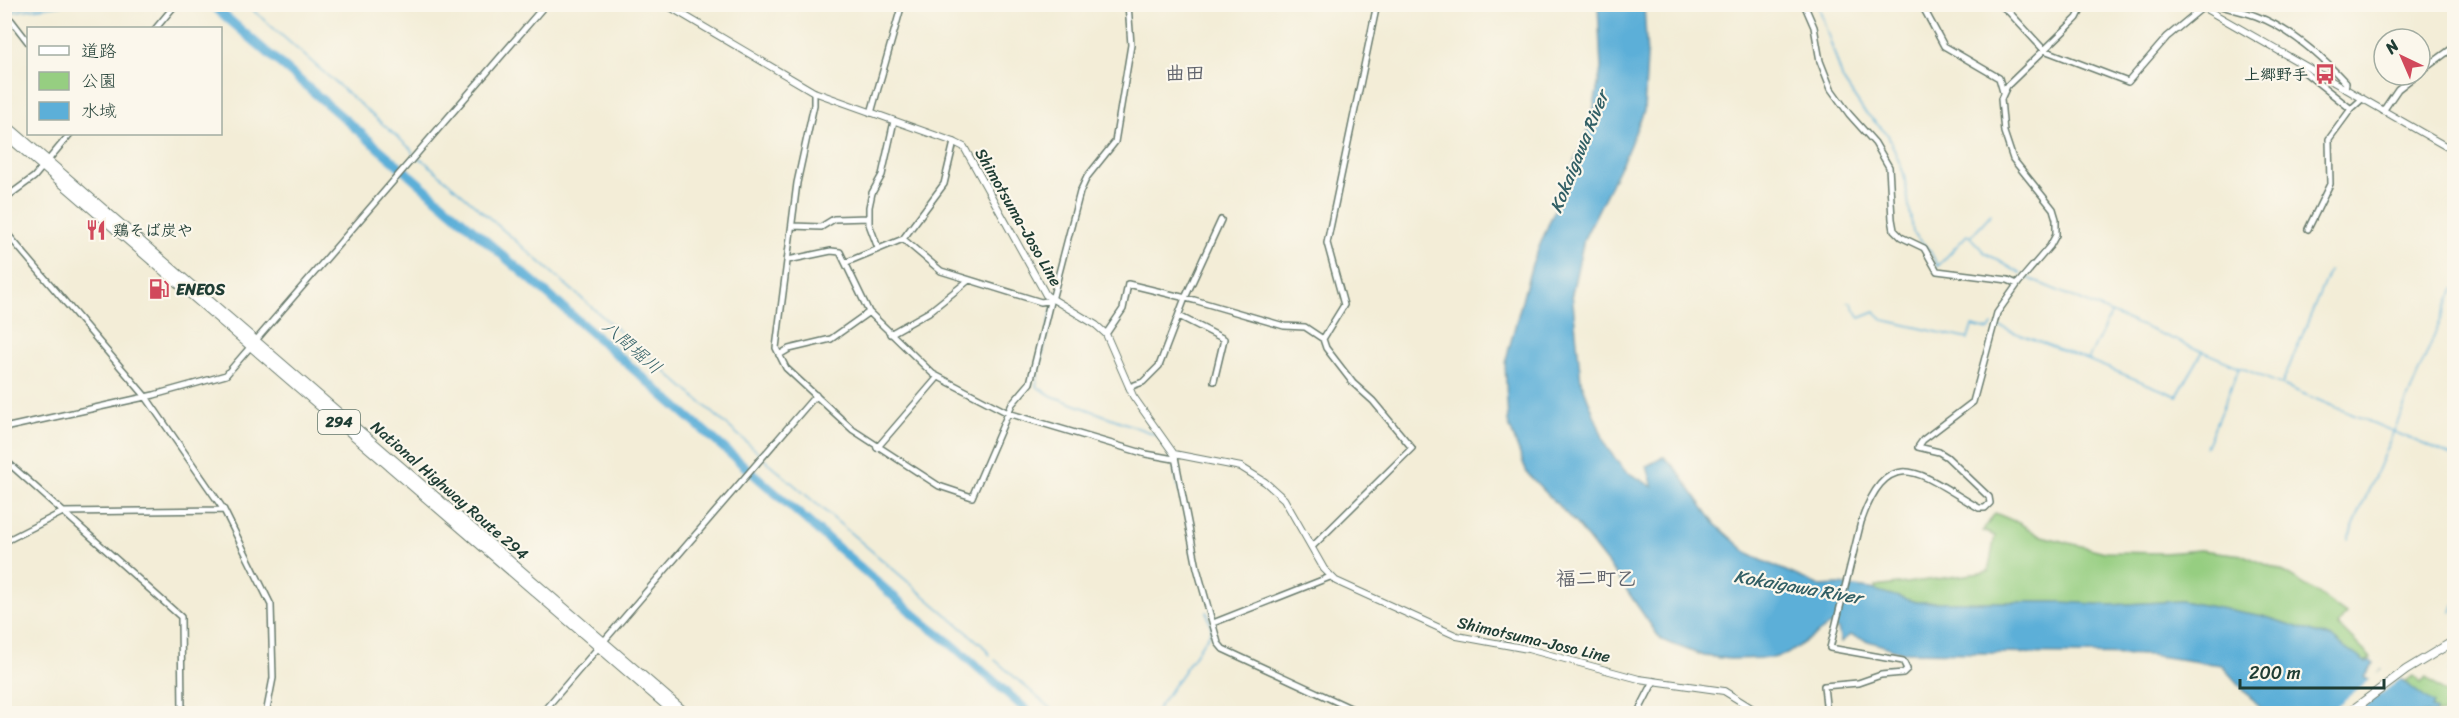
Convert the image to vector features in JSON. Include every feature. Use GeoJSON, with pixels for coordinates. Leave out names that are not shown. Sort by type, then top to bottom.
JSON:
{"type":"FeatureCollection","features":[{"type":"Feature","properties":{"kind":"highway","name":"National Highway Route 294"},"geometry":{"type":"LineString","coordinates":[[4,123],[45,163],[254,344],[601,644],[687,714]]}},
{"type":"Feature","properties":{"kind":"highway","name":"National Highway Route 294"},"geometry":{"type":"LineString","coordinates":[[4,133],[45,163]]}},
{"type":"Feature","properties":{"kind":"highway"},"geometry":{"type":"LineString","coordinates":[[2348,714],[2406,670],[2454,642]]}},
{"type":"Feature","properties":{"kind":"highway","name":"National Highway Route 294"},"geometry":{"type":"LineString","coordinates":[[601,644],[676,714]]}},
{"type":"Feature","properties":{"kind":"main road","name":"Shimotsuma-Joso Line"},"geometry":{"type":"LineString","coordinates":[[666,4],[814,92],[964,147],[1046,295],[1051,301],[1096,325],[1106,334]]}},
{"type":"Feature","properties":{"kind":"main road"},"geometry":{"type":"LineString","coordinates":[[2200,6],[2454,149]]}},
{"type":"Feature","properties":{"kind":"main road"},"geometry":{"type":"LineString","coordinates":[[1106,334],[1133,396],[1175,457],[1228,463],[1250,472],[1284,499],[1330,577]]}},
{"type":"Feature","properties":{"kind":"main road","name":"Shimotsuma-Joso Line"},"geometry":{"type":"LineString","coordinates":[[1330,577],[1456,636],[1528,649],[1639,679],[1724,692],[1761,714]]}},
{"type":"Feature","properties":{"kind":"street"},"geometry":{"type":"LineString","coordinates":[[157,27],[176,4]]}},
{"type":"Feature","properties":{"kind":"street"},"geometry":{"type":"LineString","coordinates":[[4,428],[146,397],[226,375],[546,4]]}},
{"type":"Feature","properties":{"kind":"street"},"geometry":{"type":"LineString","coordinates":[[871,113],[902,4]]}},
{"type":"Feature","properties":{"kind":"street"},"geometry":{"type":"LineString","coordinates":[[814,92],[814,105],[797,183],[776,348],[786,368],[853,430],[939,486],[972,497],[1012,404],[1030,383],[1080,192],[1087,177],[1115,142],[1131,45],[1128,4]]}},
{"type":"Feature","properties":{"kind":"street"},"geometry":{"type":"LineString","coordinates":[[1323,339],[1344,305],[1327,243],[1377,4]]}},
{"type":"Feature","properties":{"kind":"street"},"geometry":{"type":"LineString","coordinates":[[1804,4],[1814,27],[1820,61],[1831,89],[1875,143],[1889,167],[1894,230],[1901,237],[1924,248],[1937,271],[2008,280],[2017,284]]}},
{"type":"Feature","properties":{"kind":"street"},"geometry":{"type":"LineString","coordinates":[[1930,4],[1924,9],[1944,46],[1999,78],[2003,92]]}},
{"type":"Feature","properties":{"kind":"street"},"geometry":{"type":"LineString","coordinates":[[1999,4],[2044,50],[2128,82],[2167,37],[2200,6]]}},
{"type":"Feature","properties":{"kind":"street"},"geometry":{"type":"LineString","coordinates":[[1827,714],[1824,686],[1858,683],[1881,675],[1903,673],[1907,669],[1903,662],[1830,648],[1867,505],[1878,485],[1893,473],[1910,471],[1979,508],[1989,506],[1989,497],[1947,457],[1939,452],[1918,447],[1923,440],[1973,402],[1997,314],[2017,284],[2050,246],[2056,235],[2056,219],[2053,209],[2013,159],[2004,132],[2001,99],[2003,92],[2077,18],[2084,4]]}},
{"type":"Feature","properties":{"kind":"street"},"geometry":{"type":"LineString","coordinates":[[2215,4],[2256,16],[2294,36],[2333,69],[2346,84],[2345,89]]}},
{"type":"Feature","properties":{"kind":"street"},"geometry":{"type":"LineString","coordinates":[[4,25],[11,20],[27,41]]}},
{"type":"Feature","properties":{"kind":"street"},"geometry":{"type":"LineString","coordinates":[[2432,63],[2454,47]]}},
{"type":"Feature","properties":{"kind":"street"},"geometry":{"type":"LineString","coordinates":[[2299,63],[2302,70],[2350,109]]}},
{"type":"Feature","properties":{"kind":"street"},"geometry":{"type":"LineString","coordinates":[[2383,111],[2401,87]]}},
{"type":"Feature","properties":{"kind":"street"},"geometry":{"type":"LineString","coordinates":[[2308,229],[2330,184],[2329,139],[2350,109],[2362,99]]}},
{"type":"Feature","properties":{"kind":"street"},"geometry":{"type":"LineString","coordinates":[[878,248],[869,218],[872,192],[882,175],[894,121]]}},
{"type":"Feature","properties":{"kind":"street"},"geometry":{"type":"LineString","coordinates":[[4,199],[20,189],[69,135]]}},
{"type":"Feature","properties":{"kind":"street"},"geometry":{"type":"LineString","coordinates":[[847,262],[903,239],[944,184],[954,142]]}},
{"type":"Feature","properties":{"kind":"street"},"geometry":{"type":"LineString","coordinates":[[792,226],[821,227],[834,219],[869,218]]}},
{"type":"Feature","properties":{"kind":"street"},"geometry":{"type":"LineString","coordinates":[[1129,387],[1143,382],[1159,366],[1185,298],[1221,220]]}},
{"type":"Feature","properties":{"kind":"street"},"geometry":{"type":"LineString","coordinates":[[4,230],[146,397],[224,510],[271,605],[273,678],[266,714]]}},
{"type":"Feature","properties":{"kind":"street"},"geometry":{"type":"LineString","coordinates":[[903,239],[941,271],[1041,302],[1051,301]]}},
{"type":"Feature","properties":{"kind":"street"},"geometry":{"type":"LineString","coordinates":[[788,260],[831,251],[840,252],[847,262],[869,312],[890,334],[938,377],[1008,413],[1146,454],[1175,457],[1197,568],[1215,638],[1223,649],[1363,714]]}},
{"type":"Feature","properties":{"kind":"street"},"geometry":{"type":"LineString","coordinates":[[890,334],[929,312],[969,280]]}},
{"type":"Feature","properties":{"kind":"street"},"geometry":{"type":"LineString","coordinates":[[1106,334],[1123,309],[1128,284],[1284,326],[1305,327],[1323,339],[1326,348],[1353,383],[1379,407],[1412,448],[1312,547]]}},
{"type":"Feature","properties":{"kind":"street"},"geometry":{"type":"LineString","coordinates":[[779,355],[789,349],[831,339],[869,312]]}},
{"type":"Feature","properties":{"kind":"street"},"geometry":{"type":"LineString","coordinates":[[1179,316],[1224,339],[1214,381]]}},
{"type":"Feature","properties":{"kind":"street"},"geometry":{"type":"LineString","coordinates":[[878,448],[938,377]]}},
{"type":"Feature","properties":{"kind":"street"},"geometry":{"type":"LineString","coordinates":[[541,714],[816,395]]}},
{"type":"Feature","properties":{"kind":"street"},"geometry":{"type":"LineString","coordinates":[[4,459],[181,617],[182,714]]}},
{"type":"Feature","properties":{"kind":"street"},"geometry":{"type":"LineString","coordinates":[[4,542],[63,512],[224,510]]}},
{"type":"Feature","properties":{"kind":"street"},"geometry":{"type":"LineString","coordinates":[[1213,623],[1330,577]]}},
{"type":"Feature","properties":{"kind":"street"},"geometry":{"type":"LineString","coordinates":[[1637,714],[1654,681]]}},
{"type":"Feature","properties":{"kind":"green space"},"geometry":{"type":"Polygon","coordinates":[[[1995,513],[2021,524],[2038,535],[2105,552],[2164,553],[2200,550],[2243,555],[2282,571],[2346,614],[2338,625],[2371,658],[2365,662],[2332,638],[2263,616],[2181,601],[2111,605],[2054,602],[1916,602],[1875,592],[1876,587],[1988,572],[1995,536],[1983,531],[1995,513]]]}},
{"type":"Feature","properties":{"kind":"green space"},"geometry":{"type":"Polygon","coordinates":[[[2413,676],[2421,683],[2426,678],[2454,700],[2454,713],[2435,713],[2436,710],[2431,708],[2431,703],[2403,682],[2413,676]]]}},
{"type":"Feature","properties":{"kind":"water","name":"Kokaigawa River"},"geometry":{"type":"Polygon","coordinates":[[[1598,5],[1644,5],[1647,57],[1644,111],[1626,154],[1584,239],[1572,293],[1581,381],[1607,448],[1625,471],[1653,487],[1647,466],[1664,457],[1676,469],[1715,524],[1750,555],[1820,586],[1839,585],[1871,589],[1916,602],[2063,602],[2111,605],[2181,601],[2263,616],[2332,638],[2365,662],[2371,661],[2374,663],[2364,677],[2371,682],[2381,670],[2384,672],[2389,670],[2433,704],[2431,708],[2436,710],[2435,714],[2268,713],[2259,707],[2221,665],[2150,655],[1902,652],[1850,635],[1841,642],[1838,629],[1830,625],[1787,654],[1773,658],[1730,659],[1704,656],[1661,640],[1617,576],[1578,526],[1527,473],[1508,422],[1505,363],[1532,264],[1591,122],[1601,69],[1598,5]]]}},
{"type":"Feature","properties":{"kind":"pier"},"geometry":{"type":"Polygon","coordinates":[[[2384,668],[2386,670],[2391,668],[2402,678],[2354,714],[2328,713],[2384,668]]]}},
{"type":"Feature","properties":{"kind":"waterway"},"geometry":{"type":"LineString","coordinates":[[4,9],[43,4]]}},
{"type":"Feature","properties":{"kind":"waterway"},"geometry":{"type":"LineString","coordinates":[[4,13],[65,4]]}},
{"type":"Feature","properties":{"kind":"waterway","name":"八間堀川"},"geometry":{"type":"LineString","coordinates":[[211,4],[1031,714]]}},
{"type":"Feature","properties":{"kind":"waterway"},"geometry":{"type":"LineString","coordinates":[[246,4],[411,149],[413,154]]}},
{"type":"Feature","properties":{"kind":"waterway"},"geometry":{"type":"LineString","coordinates":[[1818,4],[1843,80],[1863,110],[1888,135],[1904,174],[1913,232],[1930,251],[1938,266],[1967,235],[1970,237]]}},
{"type":"Feature","properties":{"kind":"waterway"},"geometry":{"type":"LineString","coordinates":[[418,158],[759,453]]}},
{"type":"Feature","properties":{"kind":"waterway"},"geometry":{"type":"LineString","coordinates":[[1991,214],[1970,237],[1984,252],[2021,274]]}},
{"type":"Feature","properties":{"kind":"waterway"},"geometry":{"type":"LineString","coordinates":[[2282,384],[2329,271]]}},
{"type":"Feature","properties":{"kind":"waterway"},"geometry":{"type":"LineString","coordinates":[[2025,277],[2454,457]]}},
{"type":"Feature","properties":{"kind":"waterway"},"geometry":{"type":"LineString","coordinates":[[2348,539],[2454,289]]}},
{"type":"Feature","properties":{"kind":"waterway"},"geometry":{"type":"LineString","coordinates":[[1848,302],[1851,302],[1860,318],[1875,312],[1884,320],[1968,339],[1972,326],[1989,330],[1992,325]]}},
{"type":"Feature","properties":{"kind":"waterway"},"geometry":{"type":"LineString","coordinates":[[1053,305],[1036,386],[1052,396],[1158,436],[1171,456]]}},
{"type":"Feature","properties":{"kind":"waterway"},"geometry":{"type":"LineString","coordinates":[[1997,326],[2088,360],[2111,314]]}},
{"type":"Feature","properties":{"kind":"waterway"},"geometry":{"type":"LineString","coordinates":[[2088,360],[2177,396],[2202,353]]}},
{"type":"Feature","properties":{"kind":"waterway"},"geometry":{"type":"LineString","coordinates":[[2206,447],[2239,368]]}},
{"type":"Feature","properties":{"kind":"waterway"},"geometry":{"type":"LineString","coordinates":[[765,460],[982,645],[990,655]]}},
{"type":"Feature","properties":{"kind":"waterway"},"geometry":{"type":"LineString","coordinates":[[1172,460],[1180,493]]}},
{"type":"Feature","properties":{"kind":"waterway"},"geometry":{"type":"LineString","coordinates":[[2451,612],[2454,604]]}},
{"type":"Feature","properties":{"kind":"waterway"},"geometry":{"type":"LineString","coordinates":[[1154,714],[1212,630],[1207,612]]}},
{"type":"Feature","properties":{"kind":"waterway"},"geometry":{"type":"LineString","coordinates":[[995,660],[1057,714]]}},
{"type":"Feature","properties":{"kind":"waterway"},"geometry":{"type":"LineString","coordinates":[[2449,671],[2454,677]]}},
{"type":"Feature","properties":{"kind":"place","name":"上郷野手"},"geometry":{"type":"Point","coordinates":[2325,74]}},
{"type":"Feature","properties":{"kind":"place","name":"鶏そば炭や"},"geometry":{"type":"Point","coordinates":[96,230]}},
{"type":"Feature","properties":{"kind":"place","name":"ENEOS"},"geometry":{"type":"Point","coordinates":[159,289]}},
{"type":"Feature","properties":{"kind":"district","name":"曲田"},"geometry":{"type":"Point","coordinates":[1185,73]}},
{"type":"Feature","properties":{"kind":"district","name":"福二町乙"},"geometry":{"type":"Point","coordinates":[1596,578]}}]}
